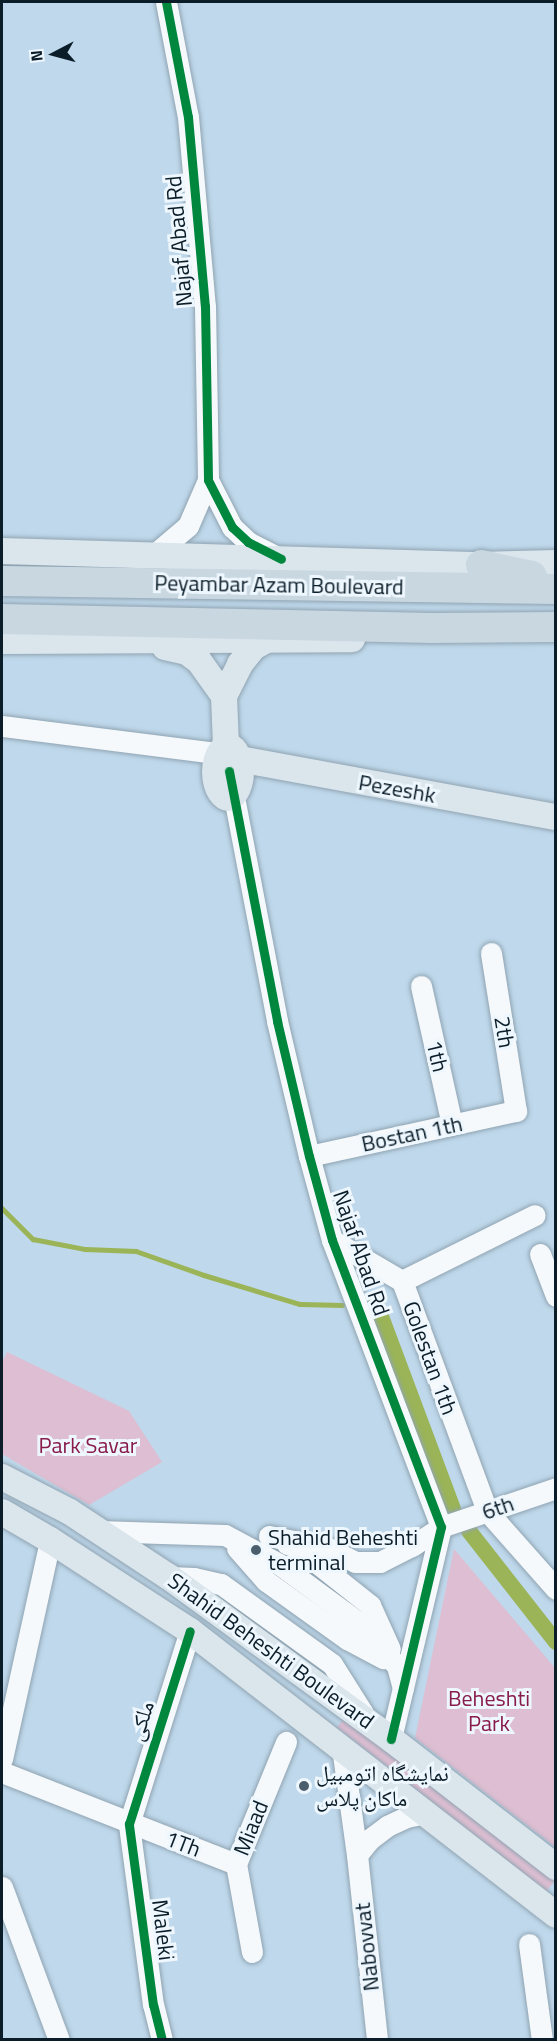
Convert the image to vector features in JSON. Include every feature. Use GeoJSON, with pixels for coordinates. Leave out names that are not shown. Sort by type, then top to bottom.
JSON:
{"type":"FeatureCollection","features":[{"type":"Feature","properties":{"kind":"highway"},"geometry":{"type":"LineString","coordinates":[[481,565],[555,581]]}},
{"type":"Feature","properties":{"kind":"highway","name":"Peyambar Azam Boulevard"},"geometry":{"type":"LineString","coordinates":[[2,581],[555,590]]}},
{"type":"Feature","properties":{"kind":"highway","name":"Peyambar Azam Boulevard"},"geometry":{"type":"LineString","coordinates":[[2,619],[432,628],[555,627]]}},
{"type":"Feature","properties":{"kind":"main road"},"geometry":{"type":"LineString","coordinates":[[2,550],[481,565],[555,563]]}},
{"type":"Feature","properties":{"kind":"main road","name":"Peyambar Azam Boulevard"},"geometry":{"type":"LineString","coordinates":[[2,641],[349,639],[432,628]]}},
{"type":"Feature","properties":{"kind":"main road"},"geometry":{"type":"LineString","coordinates":[[224,696],[240,664],[255,647],[265,641]]}},
{"type":"Feature","properties":{"kind":"main road"},"geometry":{"type":"LineString","coordinates":[[129,642],[187,652],[212,675],[224,696]]}},
{"type":"Feature","properties":{"kind":"main road","name":"Najaf Abad Rd"},"geometry":{"type":"LineString","coordinates":[[224,696],[228,757]]}},
{"type":"Feature","properties":{"kind":"main road","name":"Pezeshk"},"geometry":{"type":"LineString","coordinates":[[228,757],[555,817]]}},
{"type":"Feature","properties":{"kind":"main road","name":"Shahid Beheshti Boulevard"},"geometry":{"type":"LineString","coordinates":[[2,1477],[70,1512],[169,1577],[392,1739],[555,1867]]}},
{"type":"Feature","properties":{"kind":"main road","name":"Shahid Beheshti Boulevard"},"geometry":{"type":"LineString","coordinates":[[2,1512],[50,1540],[190,1631],[427,1813],[555,1915]]}},
{"type":"Feature","properties":{"kind":"street","name":"Najaf Abad Rd"},"geometry":{"type":"LineString","coordinates":[[166,2],[188,117],[195,188],[205,306],[208,480]]}},
{"type":"Feature","properties":{"kind":"street"},"geometry":{"type":"LineString","coordinates":[[156,554],[188,526],[208,480]]}},
{"type":"Feature","properties":{"kind":"street"},"geometry":{"type":"LineString","coordinates":[[208,480],[232,527],[248,542],[282,559]]}},
{"type":"Feature","properties":{"kind":"street"},"geometry":{"type":"LineString","coordinates":[[2,726],[228,757]]}},
{"type":"Feature","properties":{"kind":"street","name":"Najaf Abad Rd"},"geometry":{"type":"LineString","coordinates":[[228,757],[274,1009],[309,1156],[332,1240],[441,1527]]}},
{"type":"Feature","properties":{"kind":"street","name":"2th"},"geometry":{"type":"LineString","coordinates":[[491,953],[516,1112]]}},
{"type":"Feature","properties":{"kind":"street","name":"1th"},"geometry":{"type":"LineString","coordinates":[[421,986],[452,1125]]}},
{"type":"Feature","properties":{"kind":"street","name":"Bostan 1th"},"geometry":{"type":"LineString","coordinates":[[309,1156],[516,1112]]}},
{"type":"Feature","properties":{"kind":"street"},"geometry":{"type":"LineString","coordinates":[[402,1281],[535,1215]]}},
{"type":"Feature","properties":{"kind":"street","name":"Golestan 1th"},"geometry":{"type":"LineString","coordinates":[[332,1240],[402,1281],[487,1511]]}},
{"type":"Feature","properties":{"kind":"street"},"geometry":{"type":"LineString","coordinates":[[540,1254],[555,1296]]}},
{"type":"Feature","properties":{"kind":"street","name":"6th"},"geometry":{"type":"LineString","coordinates":[[269,1536],[328,1548],[355,1562],[380,1562],[412,1546],[441,1527],[555,1488]]}},
{"type":"Feature","properties":{"kind":"street"},"geometry":{"type":"LineString","coordinates":[[487,1511],[555,1590]]}},
{"type":"Feature","properties":{"kind":"street"},"geometry":{"type":"LineString","coordinates":[[392,1739],[441,1527]]}},
{"type":"Feature","properties":{"kind":"street"},"geometry":{"type":"LineString","coordinates":[[98,1531],[269,1536],[298,1548],[370,1605],[397,1666],[403,1688]]}},
{"type":"Feature","properties":{"kind":"street"},"geometry":{"type":"LineString","coordinates":[[225,1535],[266,1581],[347,1639],[397,1666]]}},
{"type":"Feature","properties":{"kind":"street"},"geometry":{"type":"LineString","coordinates":[[2,1759],[50,1540]]}},
{"type":"Feature","properties":{"kind":"street","name":"ملکی"},"geometry":{"type":"LineString","coordinates":[[129,1824],[190,1631]]}},
{"type":"Feature","properties":{"kind":"street","name":"Miaad"},"geometry":{"type":"LineString","coordinates":[[252,1952],[236,1864],[286,1742]]}},
{"type":"Feature","properties":{"kind":"street","name":"Nabovvat"},"geometry":{"type":"LineString","coordinates":[[342,1747],[357,1855],[377,2040]]}},
{"type":"Feature","properties":{"kind":"street","name":"1Th"},"geometry":{"type":"LineString","coordinates":[[2,1772],[129,1824],[236,1864]]}},
{"type":"Feature","properties":{"kind":"street"},"geometry":{"type":"LineString","coordinates":[[357,1855],[370,1839],[387,1826],[406,1817],[427,1813]]}},
{"type":"Feature","properties":{"kind":"street","name":"Maleki"},"geometry":{"type":"LineString","coordinates":[[129,1824],[153,2005],[162,2040]]}},
{"type":"Feature","properties":{"kind":"street"},"geometry":{"type":"LineString","coordinates":[[2,1887],[59,2040]]}},
{"type":"Feature","properties":{"kind":"street"},"geometry":{"type":"LineString","coordinates":[[530,1944],[542,2040]]}},
{"type":"Feature","properties":{"kind":"green space","name":"Park Savar"},"geometry":{"type":"Polygon","coordinates":[[[7,1352],[129,1411],[162,1462],[89,1505],[2,1454],[2,1362],[7,1352]]]}},
{"type":"Feature","properties":{"kind":"green space","name":"Beheshti Park"},"geometry":{"type":"Polygon","coordinates":[[[454,1549],[555,1668],[555,1847],[415,1738],[454,1549]]]}},
{"type":"Feature","properties":{"kind":"green space"},"geometry":{"type":"Polygon","coordinates":[[[345,1717],[555,1881],[547,1891],[337,1727],[345,1717]]]}},
{"type":"Feature","properties":{"kind":"waterway"},"geometry":{"type":"LineString","coordinates":[[2,1208],[33,1239],[85,1249],[136,1251],[204,1275],[300,1304],[342,1305]]}},
{"type":"Feature","properties":{"kind":"waterway"},"geometry":{"type":"LineString","coordinates":[[371,1303],[376,1303]]}},
{"type":"Feature","properties":{"kind":"waterway"},"geometry":{"type":"LineString","coordinates":[[376,1303],[453,1509]]}},
{"type":"Feature","properties":{"kind":"waterway"},"geometry":{"type":"LineString","coordinates":[[469,1531],[556,1642]]}},
{"type":"Feature","properties":{"kind":"cycle path"},"geometry":{"type":"LineString","coordinates":[[166,2],[188,117],[205,306],[208,480],[232,527],[248,542],[281,559]]}},
{"type":"Feature","properties":{"kind":"cycle path"},"geometry":{"type":"LineString","coordinates":[[229,771],[277,1021],[309,1156],[332,1240],[441,1527],[391,1739]]}},
{"type":"Feature","properties":{"kind":"cycle path"},"geometry":{"type":"LineString","coordinates":[[162,2040],[153,2005],[129,1824],[190,1631]]}},
{"type":"Feature","properties":{"kind":"place","name":"Shahid Beheshti terminal"},"geometry":{"type":"Point","coordinates":[256,1550]}},
{"type":"Feature","properties":{"kind":"place","name":"نمایشگاه اتومبیل ماکان پلاس"},"geometry":{"type":"Point","coordinates":[304,1786]}}]}
